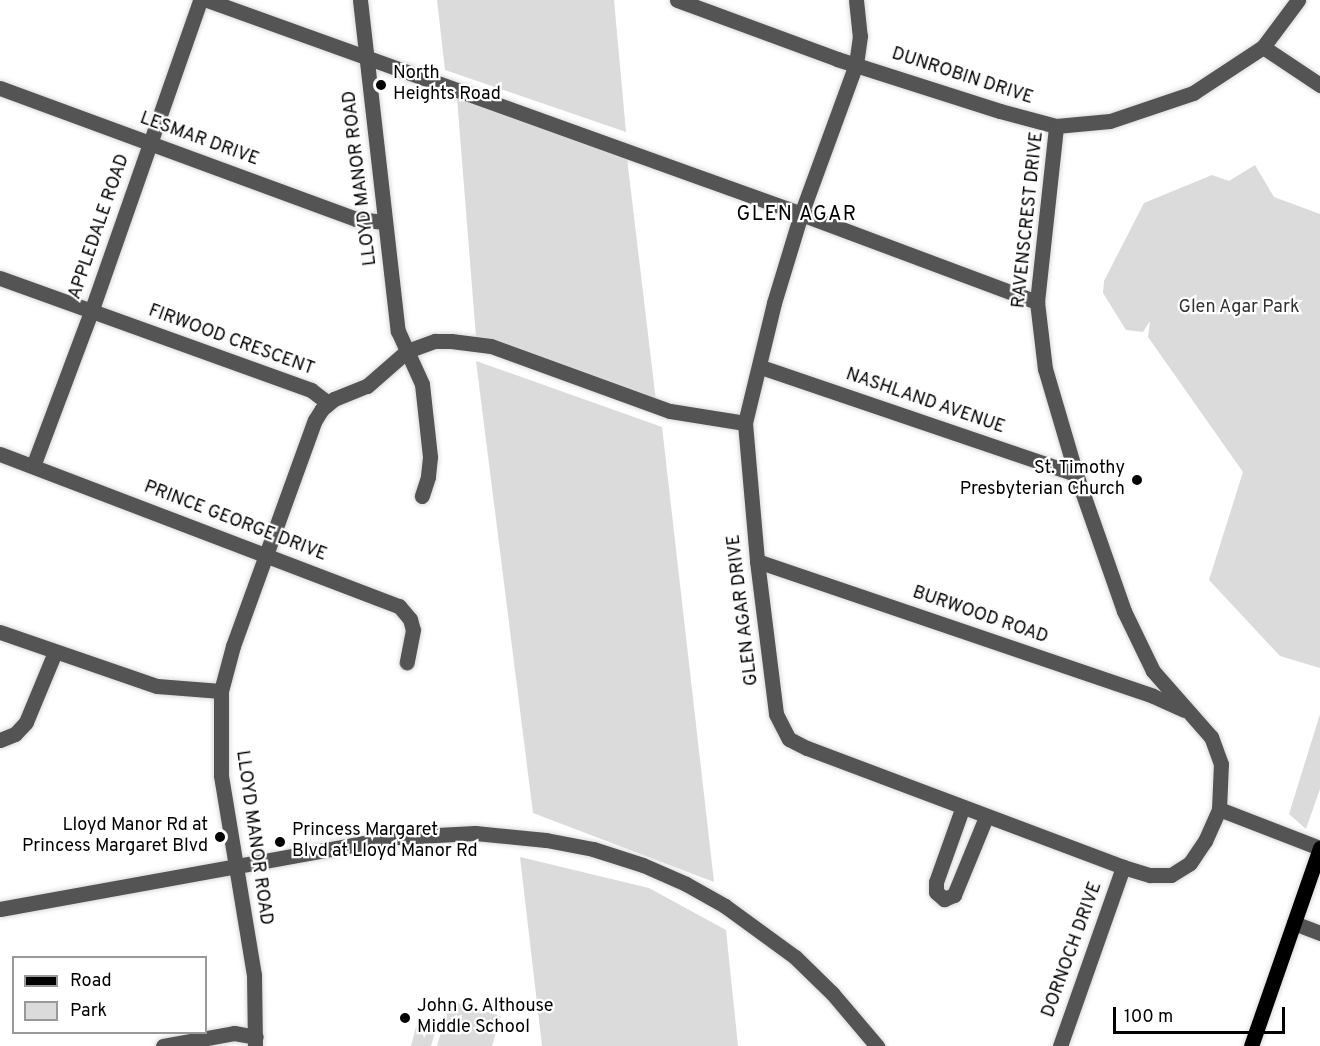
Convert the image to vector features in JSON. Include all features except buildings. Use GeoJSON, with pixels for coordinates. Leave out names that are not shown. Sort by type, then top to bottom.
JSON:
{"type":"FeatureCollection","features":[{"type":"Feature","properties":{"kind":"main road"},"geometry":{"type":"LineString","coordinates":[[1251,1046],[1320,848]]}},
{"type":"Feature","properties":{"kind":"street","name":"APPLEDALE ROAD"},"geometry":{"type":"LineString","coordinates":[[33,466],[91,312],[200,0]]}},
{"type":"Feature","properties":{"kind":"street"},"geometry":{"type":"LineString","coordinates":[[207,0],[801,214],[1037,302]]}},
{"type":"Feature","properties":{"kind":"street","name":"LLOYD MANOR ROAD"},"geometry":{"type":"LineString","coordinates":[[360,0],[398,331],[422,384],[430,457],[428,477],[422,496]]}},
{"type":"Feature","properties":{"kind":"street","name":"DUNROBIN DRIVE"},"geometry":{"type":"LineString","coordinates":[[677,0],[856,64],[1000,111],[1056,126]]}},
{"type":"Feature","properties":{"kind":"street","name":"GLEN AGAR DRIVE"},"geometry":{"type":"LineString","coordinates":[[856,0],[860,36],[856,64],[801,214],[774,303],[761,367],[745,423],[757,561],[776,714],[789,739],[962,808],[1150,875],[1171,875],[1190,863],[1205,841],[1219,809]]}},
{"type":"Feature","properties":{"kind":"street","name":"RAVENSCREST DRIVE"},"geometry":{"type":"LineString","coordinates":[[1219,809],[1221,764],[1211,737],[1153,671],[1124,611],[1076,474],[1045,369],[1037,302],[1056,126],[1110,121],[1193,93],[1263,47],[1298,0]]}},
{"type":"Feature","properties":{"kind":"street"},"geometry":{"type":"LineString","coordinates":[[1263,47],[1320,85]]}},
{"type":"Feature","properties":{"kind":"street"},"geometry":{"type":"LineString","coordinates":[[370,86],[396,68]]}},
{"type":"Feature","properties":{"kind":"street","name":"LESMAR DRIVE"},"geometry":{"type":"LineString","coordinates":[[0,88],[356,219],[385,222]]}},
{"type":"Feature","properties":{"kind":"street","name":"FIRWOOD CRESCENT"},"geometry":{"type":"LineString","coordinates":[[0,278],[311,390],[328,403]]}},
{"type":"Feature","properties":{"kind":"street"},"geometry":{"type":"LineString","coordinates":[[328,403],[367,386],[407,351],[435,341],[491,346],[670,411],[745,423]]}},
{"type":"Feature","properties":{"kind":"street","name":"NASHLAND AVENUE"},"geometry":{"type":"LineString","coordinates":[[761,367],[1076,474]]}},
{"type":"Feature","properties":{"kind":"street","name":"LLOYD MANOR ROAD"},"geometry":{"type":"LineString","coordinates":[[256,1042],[254,975],[221,775],[221,691],[233,646],[315,420],[328,403]]}},
{"type":"Feature","properties":{"kind":"street","name":"PRINCE GEORGE DRIVE"},"geometry":{"type":"LineString","coordinates":[[0,454],[399,606],[410,619],[412,630],[407,662]]}},
{"type":"Feature","properties":{"kind":"street","name":"BURWOOD ROAD"},"geometry":{"type":"LineString","coordinates":[[757,561],[1154,696],[1190,712]]}},
{"type":"Feature","properties":{"kind":"street"},"geometry":{"type":"LineString","coordinates":[[0,632],[157,686],[221,691]]}},
{"type":"Feature","properties":{"kind":"street"},"geometry":{"type":"LineString","coordinates":[[0,740],[15,734],[34,710],[55,652]]}},
{"type":"Feature","properties":{"kind":"street"},"geometry":{"type":"LineString","coordinates":[[962,808],[936,882],[936,892],[944,899],[954,895],[986,817]]}},
{"type":"Feature","properties":{"kind":"street"},"geometry":{"type":"LineString","coordinates":[[1219,809],[1320,848]]}},
{"type":"Feature","properties":{"kind":"street"},"geometry":{"type":"LineString","coordinates":[[0,909],[398,837],[438,834],[510,835],[592,849],[643,866],[686,884],[754,925],[812,973],[877,1046]]}},
{"type":"Feature","properties":{"kind":"street","name":"DORNOCH DRIVE"},"geometry":{"type":"LineString","coordinates":[[1060,1046],[1123,867]]}},
{"type":"Feature","properties":{"kind":"street"},"geometry":{"type":"LineString","coordinates":[[1294,923],[1320,933]]}},
{"type":"Feature","properties":{"kind":"street"},"geometry":{"type":"LineString","coordinates":[[164,1046],[234,1033],[256,1042]]}},
{"type":"Feature","properties":{"kind":"green space"},"geometry":{"type":"Polygon","coordinates":[[[437,0],[614,0],[626,132],[445,70],[437,0]]]}},
{"type":"Feature","properties":{"kind":"green space"},"geometry":{"type":"Polygon","coordinates":[[[457,98],[627,158],[656,401],[501,342],[476,337],[457,98]]]}},
{"type":"Feature","properties":{"kind":"green space","name":"Glen Agar Park"},"geometry":{"type":"Polygon","coordinates":[[[1255,165],[1274,197],[1320,214],[1320,668],[1280,656],[1209,580],[1243,472],[1148,337],[1150,321],[1143,332],[1126,330],[1103,293],[1104,281],[1144,203],[1212,175],[1229,181],[1255,165]]]}},
{"type":"Feature","properties":{"kind":"green space"},"geometry":{"type":"Polygon","coordinates":[[[476,361],[662,427],[714,882],[533,813],[476,361]]]}},
{"type":"Feature","properties":{"kind":"green space"},"geometry":{"type":"Polygon","coordinates":[[[1320,714],[1320,789],[1306,829],[1289,814],[1320,714]]]}},
{"type":"Feature","properties":{"kind":"green space"},"geometry":{"type":"Polygon","coordinates":[[[520,857],[649,888],[726,930],[738,1046],[542,1046],[520,857]]]}},
{"type":"Feature","properties":{"kind":"green space"},"geometry":{"type":"Polygon","coordinates":[[[450,1001],[501,1016],[492,1046],[437,1046],[450,1001]]]}},
{"type":"Feature","properties":{"kind":"green space"},"geometry":{"type":"Polygon","coordinates":[[[417,1023],[436,1029],[431,1046],[411,1046],[417,1023]]]}},
{"type":"Feature","properties":{"kind":"place","name":"North Heights Road"},"geometry":{"type":"Point","coordinates":[381,85]}},
{"type":"Feature","properties":{"kind":"place","name":"St. Timothy Presbyterian Church"},"geometry":{"type":"Point","coordinates":[1137,480]}},
{"type":"Feature","properties":{"kind":"place","name":"Lloyd Manor Rd at Princess Margaret Blvd"},"geometry":{"type":"Point","coordinates":[220,837]}},
{"type":"Feature","properties":{"kind":"place","name":"Princess Margaret Blvd at Lloyd Manor Rd"},"geometry":{"type":"Point","coordinates":[280,842]}},
{"type":"Feature","properties":{"kind":"place","name":"John G. Althouse Middle School"},"geometry":{"type":"Point","coordinates":[405,1018]}},
{"type":"Feature","properties":{"kind":"district","name":"GLEN AGAR"},"geometry":{"type":"Point","coordinates":[797,215]}}]}
